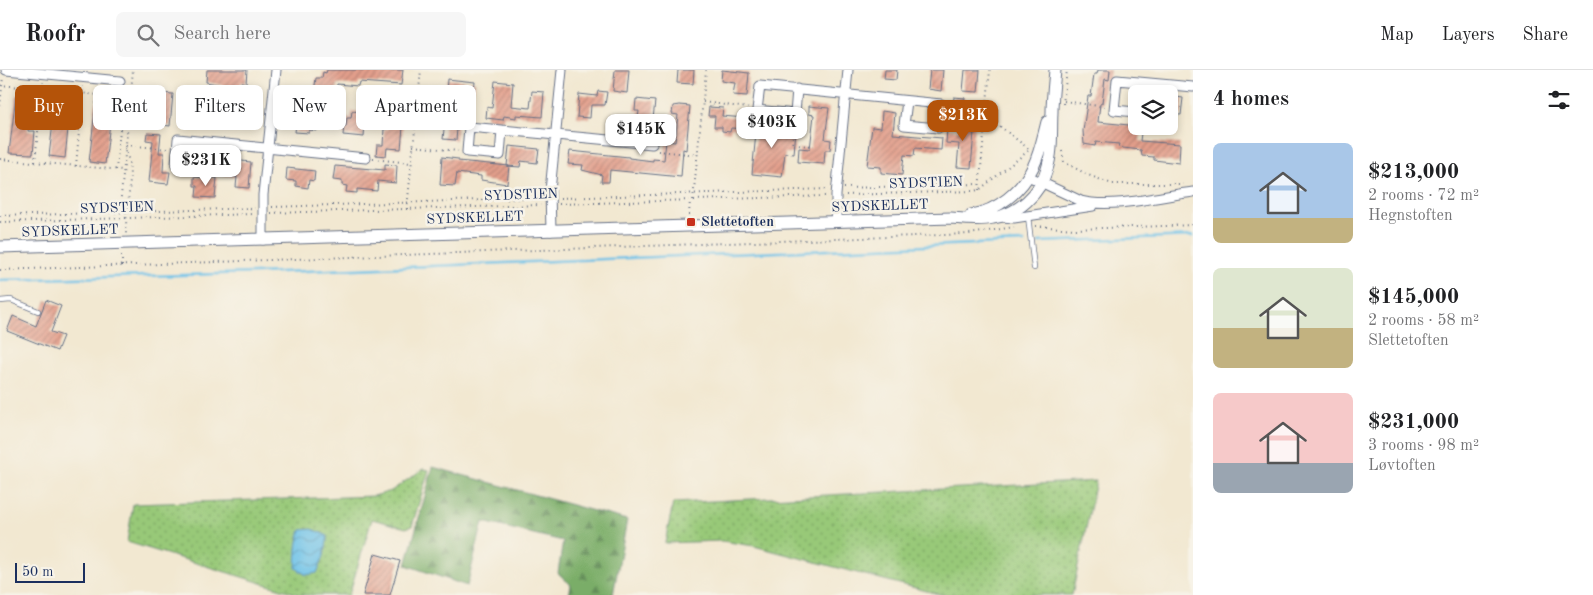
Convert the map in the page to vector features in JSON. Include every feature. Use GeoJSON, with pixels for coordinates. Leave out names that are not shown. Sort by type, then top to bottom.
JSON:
{"type":"FeatureCollection","features":[{"type":"Feature","properties":{"kind":"street"},"geometry":{"type":"LineString","coordinates":[[5,70],[84,78],[122,85]]}},
{"type":"Feature","properties":{"kind":"street"},"geometry":{"type":"LineString","coordinates":[[262,240],[268,148],[276,70]]}},
{"type":"Feature","properties":{"kind":"street"},"geometry":{"type":"LineString","coordinates":[[551,231],[550,201],[562,70]]}},
{"type":"Feature","properties":{"kind":"street"},"geometry":{"type":"LineString","coordinates":[[836,222],[836,192],[848,70]]}},
{"type":"Feature","properties":{"kind":"street"},"geometry":{"type":"LineString","coordinates":[[1042,183],[1056,155],[1058,102],[1055,70]]}},
{"type":"Feature","properties":{"kind":"street"},"geometry":{"type":"LineString","coordinates":[[1128,111],[1114,110],[1117,80],[1193,87]]}},
{"type":"Feature","properties":{"kind":"street"},"geometry":{"type":"LineString","coordinates":[[797,89],[795,114],[757,110],[760,86],[797,89],[906,100],[941,104],[938,128],[904,125],[906,100]]}},
{"type":"Feature","properties":{"kind":"street"},"geometry":{"type":"LineString","coordinates":[[1028,176],[1058,102]]}},
{"type":"Feature","properties":{"kind":"street"},"geometry":{"type":"LineString","coordinates":[[502,130],[500,155],[467,152],[469,127],[502,130],[556,135],[652,144]]}},
{"type":"Feature","properties":{"kind":"street"},"geometry":{"type":"LineString","coordinates":[[216,143],[214,169],[176,165],[178,139],[366,158]]}},
{"type":"Feature","properties":{"kind":"street","name":"SYDSKELLET"},"geometry":{"type":"LineString","coordinates":[[951,218],[976,214],[991,209],[1014,193],[1028,176],[1081,201],[1100,204]]}},
{"type":"Feature","properties":{"kind":"street","name":"SYDSKELLET"},"geometry":{"type":"LineString","coordinates":[[0,247],[951,218],[975,220],[1002,216],[1014,211],[1034,194],[1042,183]]}},
{"type":"Feature","properties":{"kind":"street","name":"SYDSKELLET"},"geometry":{"type":"LineString","coordinates":[[1002,216],[1014,218],[1193,192]]}},
{"type":"Feature","properties":{"kind":"lane"},"geometry":{"type":"LineString","coordinates":[[1028,216],[1034,268]]}},
{"type":"Feature","properties":{"kind":"lane"},"geometry":{"type":"LineString","coordinates":[[0,301],[11,300],[38,311]]}},
{"type":"Feature","properties":{"kind":"path"},"geometry":{"type":"LineString","coordinates":[[0,106],[1,85],[5,70]]}},
{"type":"Feature","properties":{"kind":"path"},"geometry":{"type":"LineString","coordinates":[[131,85],[133,70]]}},
{"type":"Feature","properties":{"kind":"path"},"geometry":{"type":"LineString","coordinates":[[407,209],[421,70]]}},
{"type":"Feature","properties":{"kind":"path"},"geometry":{"type":"LineString","coordinates":[[693,200],[706,70]]}},
{"type":"Feature","properties":{"kind":"path"},"geometry":{"type":"LineString","coordinates":[[979,190],[990,70]]}},
{"type":"Feature","properties":{"kind":"path"},"geometry":{"type":"LineString","coordinates":[[1063,111],[1058,102],[1067,70]]}},
{"type":"Feature","properties":{"kind":"path"},"geometry":{"type":"LineString","coordinates":[[43,85],[44,74]]}},
{"type":"Feature","properties":{"kind":"path"},"geometry":{"type":"LineString","coordinates":[[84,78],[83,93],[93,94]]}},
{"type":"Feature","properties":{"kind":"path"},"geometry":{"type":"LineString","coordinates":[[1,85],[15,86]]}},
{"type":"Feature","properties":{"kind":"path"},"geometry":{"type":"LineString","coordinates":[[703,102],[757,110]]}},
{"type":"Feature","properties":{"kind":"path"},"geometry":{"type":"LineString","coordinates":[[1058,102],[1114,110]]}},
{"type":"Feature","properties":{"kind":"path"},"geometry":{"type":"LineString","coordinates":[[940,113],[985,117]]}},
{"type":"Feature","properties":{"kind":"path","name":"SYDSTIEN"},"geometry":{"type":"LineString","coordinates":[[0,222],[126,218],[263,210],[407,209],[550,201],[693,200],[836,192],[973,191],[979,190],[1030,150],[992,120],[985,117]]}},
{"type":"Feature","properties":{"kind":"path"},"geometry":{"type":"LineString","coordinates":[[794,127],[792,144],[814,146]]}},
{"type":"Feature","properties":{"kind":"path"},"geometry":{"type":"LineString","coordinates":[[35,162],[38,130]]}},
{"type":"Feature","properties":{"kind":"path"},"geometry":{"type":"LineString","coordinates":[[76,166],[79,130]]}},
{"type":"Feature","properties":{"kind":"path"},"geometry":{"type":"LineString","coordinates":[[116,170],[120,130]]}},
{"type":"Feature","properties":{"kind":"path"},"geometry":{"type":"LineString","coordinates":[[120,207],[127,130]]}},
{"type":"Feature","properties":{"kind":"path"},"geometry":{"type":"LineString","coordinates":[[652,144],[652,151],[698,156]]}},
{"type":"Feature","properties":{"kind":"path"},"geometry":{"type":"LineString","coordinates":[[125,146],[177,150]]}},
{"type":"Feature","properties":{"kind":"path"},"geometry":{"type":"LineString","coordinates":[[125,146],[130,161],[126,212],[127,238]]}},
{"type":"Feature","properties":{"kind":"path"},"geometry":{"type":"LineString","coordinates":[[413,146],[467,152]]}},
{"type":"Feature","properties":{"kind":"path"},"geometry":{"type":"LineString","coordinates":[[1062,147],[1056,155],[1064,162],[1102,181],[1112,184],[1184,184]]}},
{"type":"Feature","properties":{"kind":"path"},"geometry":{"type":"LineString","coordinates":[[366,158],[412,163]]}},
{"type":"Feature","properties":{"kind":"path"},"geometry":{"type":"LineString","coordinates":[[0,159],[123,170]]}},
{"type":"Feature","properties":{"kind":"path"},"geometry":{"type":"LineString","coordinates":[[0,216],[263,210],[408,203],[550,201],[694,193],[836,192],[980,184]]}},
{"type":"Feature","properties":{"kind":"path"},"geometry":{"type":"LineString","coordinates":[[689,221],[690,200]]}},
{"type":"Feature","properties":{"kind":"path"},"geometry":{"type":"LineString","coordinates":[[0,270],[969,234],[1030,226],[1074,229],[1193,225]]}},
{"type":"Feature","properties":{"kind":"path"},"geometry":{"type":"LineString","coordinates":[[122,255],[122,266]]}},
{"type":"Feature","properties":{"kind":"green space"},"geometry":{"type":"Polygon","coordinates":[[[433,467],[627,520],[613,595],[569,595],[571,585],[558,573],[563,541],[483,522],[467,586],[406,565],[433,467]]]}},
{"type":"Feature","properties":{"kind":"green space"},"geometry":{"type":"Polygon","coordinates":[[[423,469],[429,470],[412,526],[406,528],[372,519],[349,595],[301,595],[127,542],[133,504],[374,496],[391,491],[423,469]]]}},
{"type":"Feature","properties":{"kind":"green space"},"geometry":{"type":"Polygon","coordinates":[[[1096,481],[1072,595],[942,595],[754,546],[722,541],[665,543],[673,503],[1096,481]]]}},
{"type":"Feature","properties":{"kind":"water"},"geometry":{"type":"Polygon","coordinates":[[[312,529],[328,536],[324,556],[317,573],[306,575],[296,568],[297,545],[301,530],[312,529]]]}},
{"type":"Feature","properties":{"kind":"building"},"geometry":{"type":"Polygon","coordinates":[[[207,70],[247,70],[246,83],[241,82],[241,85],[221,85],[206,82],[207,70]]]}},
{"type":"Feature","properties":{"kind":"building"},"geometry":{"type":"Polygon","coordinates":[[[327,70],[403,70],[401,85],[359,82],[356,86],[315,85],[316,78],[322,78],[323,72],[326,73],[327,70]]]}},
{"type":"Feature","properties":{"kind":"building"},"geometry":{"type":"Polygon","coordinates":[[[615,70],[629,70],[627,93],[613,91],[615,70]]]}},
{"type":"Feature","properties":{"kind":"building"},"geometry":{"type":"Polygon","coordinates":[[[678,70],[694,70],[693,84],[677,83],[678,70]]]}},
{"type":"Feature","properties":{"kind":"building"},"geometry":{"type":"Polygon","coordinates":[[[722,70],[749,73],[747,96],[733,95],[735,83],[721,81],[722,70]]]}},
{"type":"Feature","properties":{"kind":"building"},"geometry":{"type":"Polygon","coordinates":[[[885,70],[897,70],[896,80],[884,79],[885,70]]]}},
{"type":"Feature","properties":{"kind":"building"},"geometry":{"type":"Polygon","coordinates":[[[930,70],[943,70],[941,91],[928,89],[930,70]]]}},
{"type":"Feature","properties":{"kind":"building"},"geometry":{"type":"Polygon","coordinates":[[[965,70],[980,70],[978,92],[963,91],[965,70]]]}},
{"type":"Feature","properties":{"kind":"building"},"geometry":{"type":"Polygon","coordinates":[[[1098,70],[1110,70],[1109,80],[1105,79],[1098,122],[1128,125],[1128,135],[1141,135],[1140,141],[1180,144],[1179,163],[1154,160],[1154,157],[1142,156],[1141,150],[1118,147],[1119,144],[1096,142],[1095,146],[1084,144],[1083,131],[1088,96],[1091,96],[1094,74],[1097,74],[1098,70]]]}},
{"type":"Feature","properties":{"kind":"building"},"geometry":{"type":"Polygon","coordinates":[[[447,79],[475,82],[475,85],[447,85],[447,79]]]}},
{"type":"Feature","properties":{"kind":"building"},"geometry":{"type":"Polygon","coordinates":[[[495,81],[513,83],[511,106],[530,108],[532,91],[544,92],[542,117],[516,115],[516,118],[504,116],[503,120],[486,118],[487,107],[492,108],[495,81]]]}},
{"type":"Feature","properties":{"kind":"building"},"geometry":{"type":"Polygon","coordinates":[[[598,91],[607,92],[605,105],[591,105],[590,118],[577,117],[579,94],[597,96],[598,91]]]}},
{"type":"Feature","properties":{"kind":"building"},"geometry":{"type":"Polygon","coordinates":[[[166,94],[173,94],[170,126],[166,125],[166,94]]]}},
{"type":"Feature","properties":{"kind":"building"},"geometry":{"type":"Polygon","coordinates":[[[954,97],[965,98],[963,110],[956,109],[956,106],[953,105],[954,97]]]}},
{"type":"Feature","properties":{"kind":"building"},"geometry":{"type":"Polygon","coordinates":[[[1178,97],[1183,98],[1181,115],[1178,115],[1178,97]]]}},
{"type":"Feature","properties":{"kind":"building"},"geometry":{"type":"Polygon","coordinates":[[[636,99],[655,101],[653,119],[638,118],[639,111],[635,111],[636,99]]]}},
{"type":"Feature","properties":{"kind":"building"},"geometry":{"type":"Polygon","coordinates":[[[15,103],[15,130],[35,131],[33,154],[9,153],[15,103]]]}},
{"type":"Feature","properties":{"kind":"building"},"geometry":{"type":"Polygon","coordinates":[[[673,106],[690,106],[686,150],[683,149],[681,177],[610,170],[609,182],[601,182],[602,175],[582,170],[583,165],[568,164],[570,151],[653,161],[653,159],[664,160],[666,141],[675,142],[678,115],[672,114],[673,106]]]}},
{"type":"Feature","properties":{"kind":"building"},"geometry":{"type":"Polygon","coordinates":[[[809,106],[829,108],[825,139],[831,140],[830,150],[825,150],[824,164],[798,162],[799,148],[810,149],[814,115],[809,114],[809,106]]]}},
{"type":"Feature","properties":{"kind":"building"},"geometry":{"type":"Polygon","coordinates":[[[709,107],[723,108],[722,116],[744,118],[743,129],[731,128],[730,132],[722,131],[722,127],[714,127],[715,116],[708,116],[709,107]]]}},
{"type":"Feature","properties":{"kind":"building"},"geometry":{"type":"Polygon","coordinates":[[[352,111],[356,111],[356,130],[364,130],[364,137],[343,135],[344,130],[346,130],[347,118],[351,118],[352,111]]]}},
{"type":"Feature","properties":{"kind":"building"},"geometry":{"type":"Polygon","coordinates":[[[882,111],[895,113],[893,134],[942,138],[941,150],[915,148],[914,156],[904,155],[902,175],[881,173],[881,167],[867,166],[872,127],[881,128],[882,111]]]}},
{"type":"Feature","properties":{"kind":"building"},"geometry":{"type":"Polygon","coordinates":[[[962,118],[975,120],[971,168],[957,167],[959,144],[946,143],[947,129],[960,130],[962,118]]]}},
{"type":"Feature","properties":{"kind":"building"},"geometry":{"type":"Polygon","coordinates":[[[750,124],[796,129],[794,154],[785,153],[782,177],[752,174],[756,133],[750,132],[750,124]]]}},
{"type":"Feature","properties":{"kind":"building"},"geometry":{"type":"Polygon","coordinates":[[[93,128],[93,130],[109,130],[105,164],[89,162],[93,128]]]}},
{"type":"Feature","properties":{"kind":"building"},"geometry":{"type":"Polygon","coordinates":[[[52,130],[68,130],[65,158],[49,156],[52,130]]]}},
{"type":"Feature","properties":{"kind":"building"},"geometry":{"type":"Polygon","coordinates":[[[295,130],[309,130],[309,133],[295,132],[295,130]]]}},
{"type":"Feature","properties":{"kind":"building"},"geometry":{"type":"Polygon","coordinates":[[[384,130],[403,130],[401,149],[387,148],[386,156],[376,155],[377,145],[383,145],[384,130]]]}},
{"type":"Feature","properties":{"kind":"building"},"geometry":{"type":"Polygon","coordinates":[[[444,130],[457,130],[456,140],[443,139],[444,130]]]}},
{"type":"Feature","properties":{"kind":"building"},"geometry":{"type":"Polygon","coordinates":[[[147,133],[161,134],[159,153],[164,153],[163,172],[170,172],[168,184],[149,182],[153,141],[146,140],[147,133]]]}},
{"type":"Feature","properties":{"kind":"building"},"geometry":{"type":"Polygon","coordinates":[[[509,146],[539,149],[537,163],[521,161],[520,167],[507,166],[509,146]]]}},
{"type":"Feature","properties":{"kind":"building"},"geometry":{"type":"Polygon","coordinates":[[[442,157],[458,159],[458,161],[509,166],[507,184],[481,180],[481,176],[457,173],[455,186],[440,185],[442,157]]]}},
{"type":"Feature","properties":{"kind":"building"},"geometry":{"type":"Polygon","coordinates":[[[222,159],[251,162],[249,188],[236,187],[237,177],[221,175],[222,159]]]}},
{"type":"Feature","properties":{"kind":"building"},"geometry":{"type":"Polygon","coordinates":[[[385,164],[397,165],[396,183],[378,181],[377,191],[357,189],[357,193],[346,192],[347,186],[342,185],[342,181],[333,180],[335,166],[385,170],[385,164]]]}},
{"type":"Feature","properties":{"kind":"building"},"geometry":{"type":"Polygon","coordinates":[[[287,168],[315,171],[314,181],[309,180],[308,188],[296,186],[296,181],[286,180],[287,168]]]}},
{"type":"Feature","properties":{"kind":"building"},"geometry":{"type":"Polygon","coordinates":[[[194,177],[217,178],[215,198],[196,197],[197,186],[194,186],[194,177]]]}},
{"type":"Feature","properties":{"kind":"building"},"geometry":{"type":"Polygon","coordinates":[[[46,300],[61,306],[51,332],[63,336],[57,351],[7,331],[13,316],[36,326],[46,300]]]}},
{"type":"Feature","properties":{"kind":"building"},"geometry":{"type":"Polygon","coordinates":[[[375,554],[400,561],[390,595],[363,595],[375,554]]]}},
{"type":"Feature","properties":{"kind":"waterway"},"geometry":{"type":"LineString","coordinates":[[1039,242],[1193,236]]}},
{"type":"Feature","properties":{"kind":"waterway"},"geometry":{"type":"LineString","coordinates":[[0,280],[256,273],[1024,242]]}},
{"type":"Feature","properties":{"kind":"place","name":"Slettetoften"},"geometry":{"type":"Point","coordinates":[691,222]}}]}
